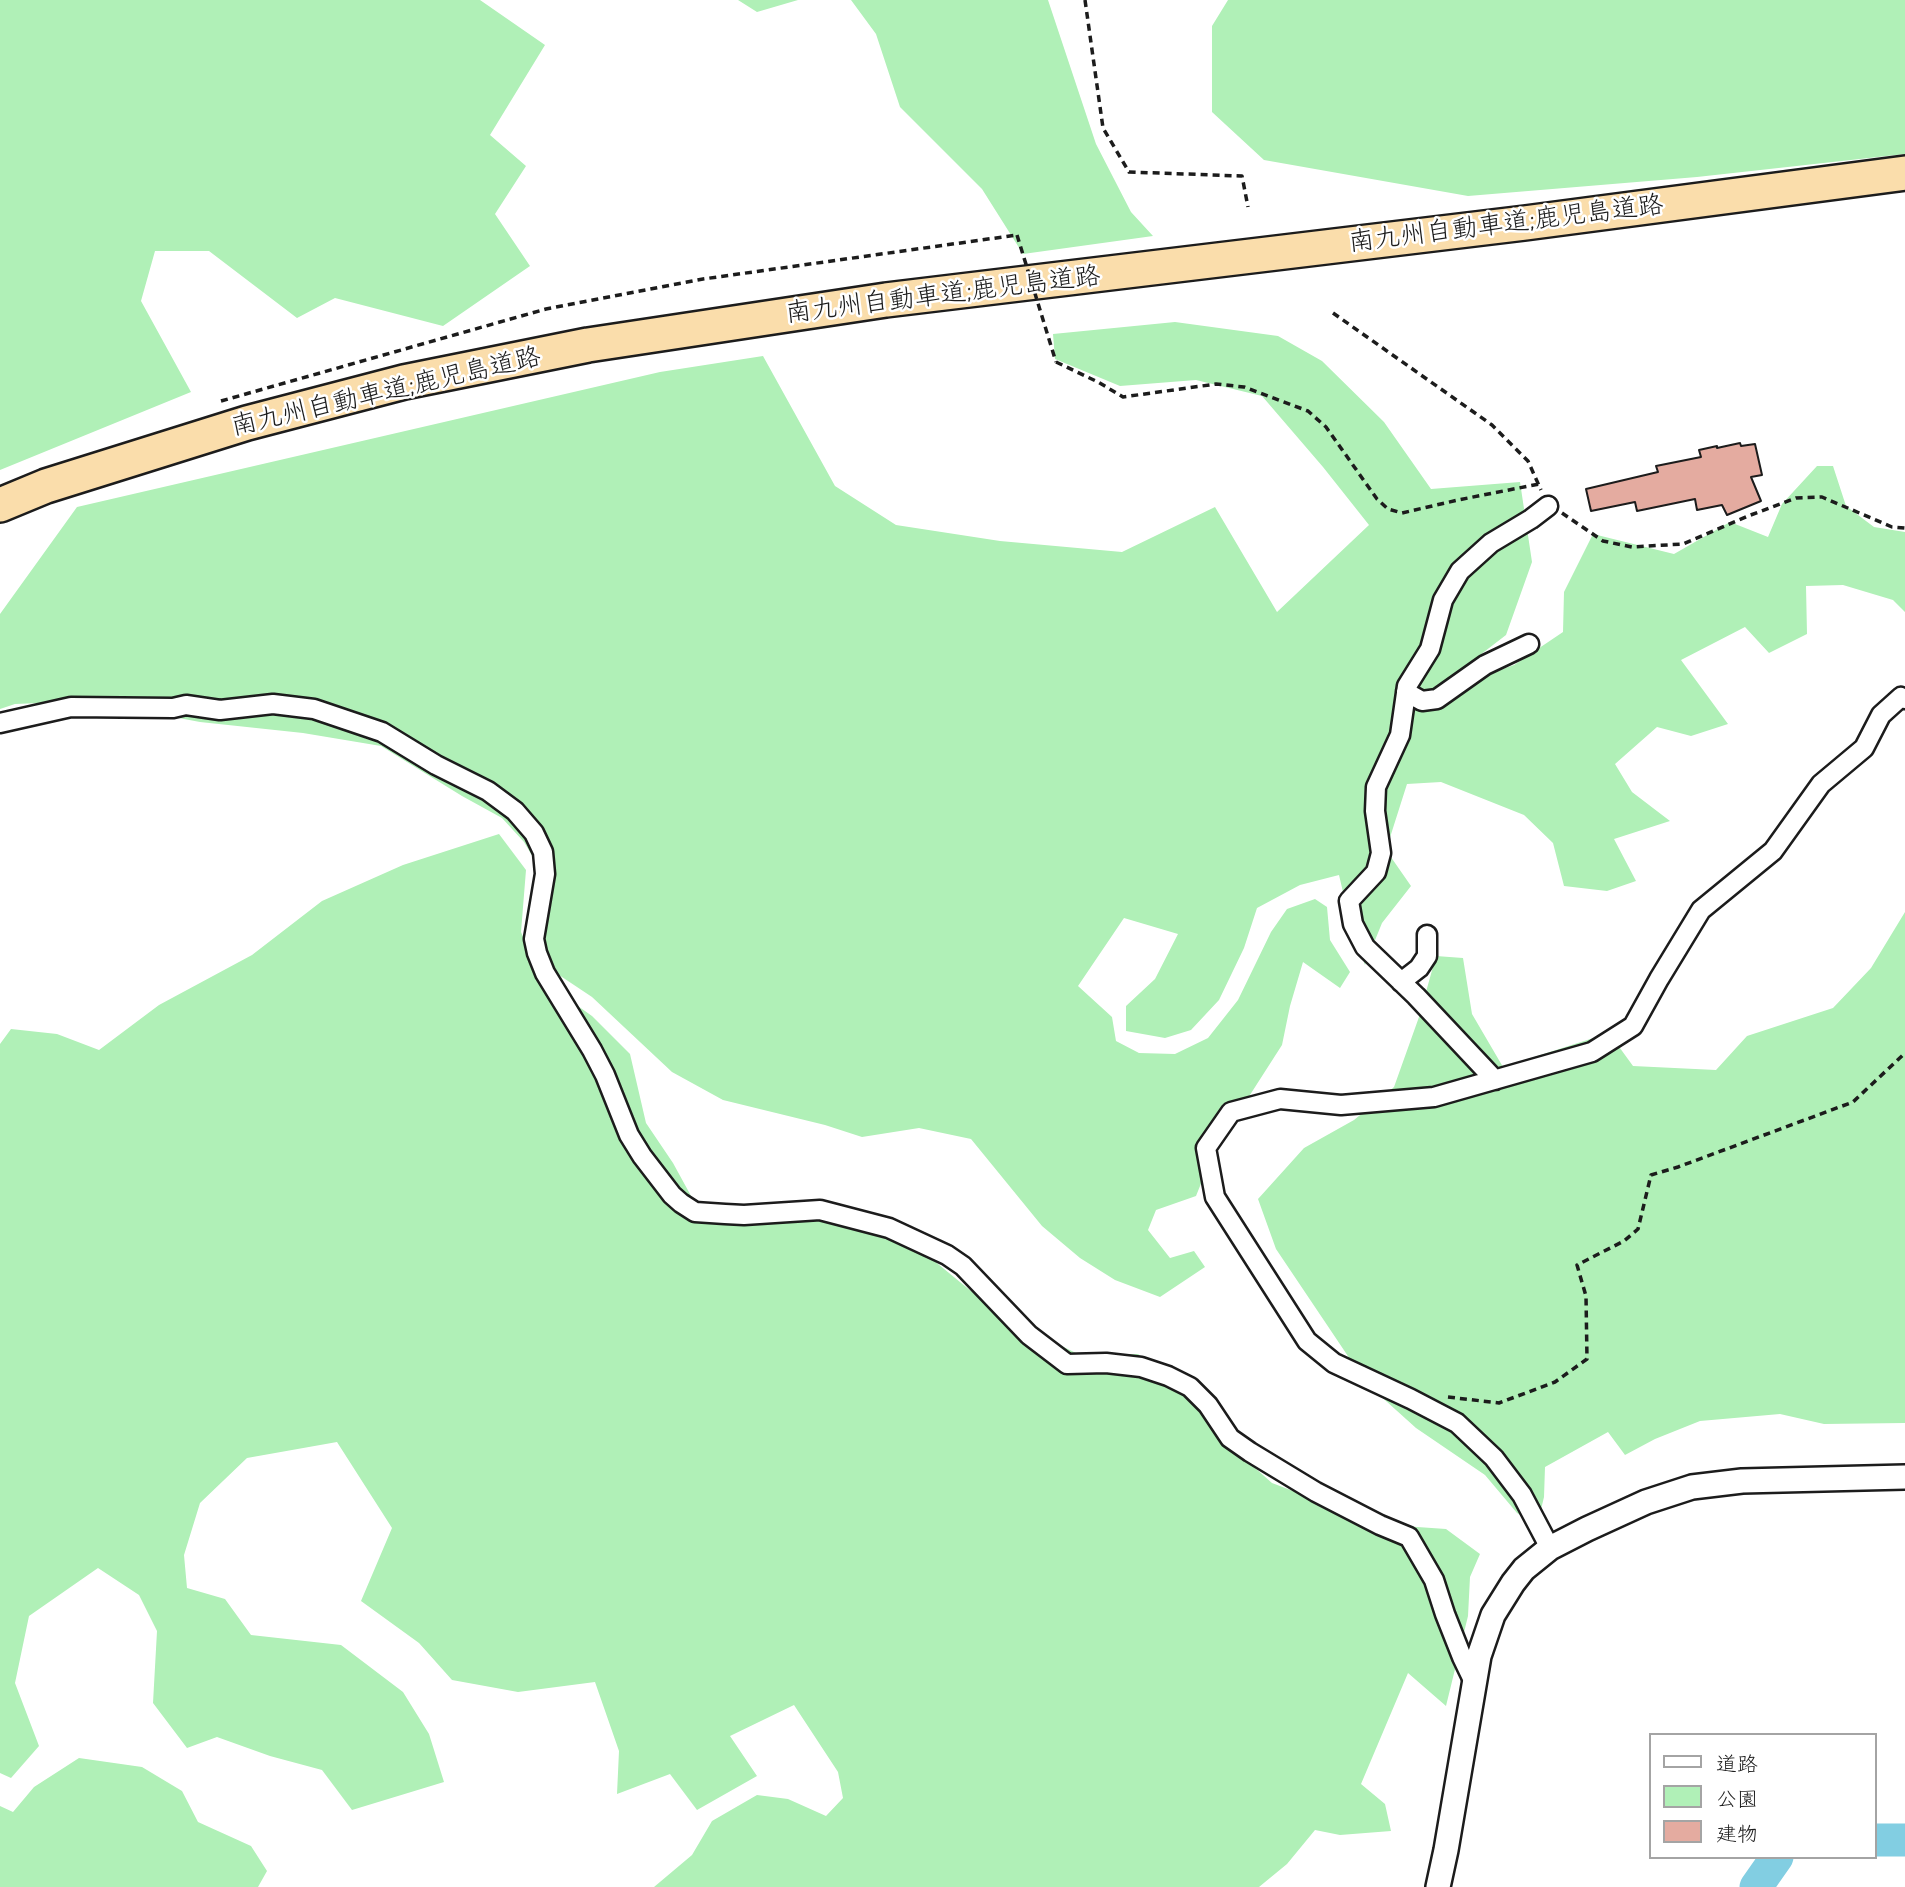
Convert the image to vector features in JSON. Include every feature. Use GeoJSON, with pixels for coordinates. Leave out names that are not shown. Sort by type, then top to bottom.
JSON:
{"type":"FeatureCollection","features":[{"type":"Feature","properties":{"kind":"highway","name":"南九州自動車道;鹿児島道路"},"geometry":{"type":"LineString","coordinates":[[0,505],[46,486],[247,423],[404,382],[588,345],[886,300],[1905,173]]}},
{"type":"Feature","properties":{"kind":"street"},"geometry":{"type":"LineString","coordinates":[[1495,1080],[1364,947],[1353,924],[1349,901],[1376,872],[1381,853],[1375,811],[1376,788],[1401,735],[1407,686],[1430,649],[1443,600],[1460,571],[1490,543],[1548,506]]}},
{"type":"Feature","properties":{"kind":"street"},"geometry":{"type":"LineString","coordinates":[[1406,692],[1422,701],[1437,699],[1485,665],[1529,644]]}},
{"type":"Feature","properties":{"kind":"street"},"geometry":{"type":"LineString","coordinates":[[1550,1548],[1522,1495],[1494,1458],[1457,1423],[1334,1363],[1307,1341],[1215,1196],[1206,1148],[1231,1112],[1280,1099],[1341,1105],[1434,1097],[1592,1052],[1633,1026],[1702,910],[1773,851],[1821,784],[1864,748],[1881,715],[1901,697],[1905,699]]}},
{"type":"Feature","properties":{"kind":"street"},"geometry":{"type":"LineString","coordinates":[[0,723],[71,707],[173,708],[186,705],[220,710],[273,704],[314,709],[382,732],[436,765],[488,791],[514,811],[534,833],[543,852],[545,874],[534,939],[537,953],[545,973],[605,1075],[629,1135],[672,1195],[695,1212],[744,1215],[820,1210],[889,1228],[947,1255],[963,1266],[1029,1335],[1067,1364],[1107,1363],[1141,1367],[1189,1387],[1208,1405],[1230,1438],[1250,1452],[1316,1492],[1409,1537],[1434,1580],[1462,1657],[1475,1682]]}},
{"type":"Feature","properties":{"kind":"street"},"geometry":{"type":"LineString","coordinates":[[1401,982],[1419,968],[1427,956],[1427,935]]}},
{"type":"Feature","properties":{"kind":"street"},"geometry":{"type":"LineString","coordinates":[[1438,1887],[1447,1850],[1479,1656],[1493,1615],[1524,1569],[1550,1548],[1587,1529],[1646,1502],[1692,1487],[1742,1480],[1905,1477]]}},
{"type":"Feature","properties":{"kind":"path"},"geometry":{"type":"LineString","coordinates":[[1085,0],[1103,128],[1129,172],[1242,176],[1248,207]]}},
{"type":"Feature","properties":{"kind":"path"},"geometry":{"type":"LineString","coordinates":[[221,401],[546,309],[703,279],[1017,235],[1056,362],[1123,397],[1216,384],[1244,387],[1308,411],[1326,427],[1377,499],[1388,509],[1402,513],[1539,484]]}},
{"type":"Feature","properties":{"kind":"path"},"geometry":{"type":"LineString","coordinates":[[1333,313],[1492,425],[1528,461],[1548,506],[1603,541],[1632,547],[1683,544],[1796,498],[1822,497],[1892,527],[1905,528]]}},
{"type":"Feature","properties":{"kind":"path"},"geometry":{"type":"LineString","coordinates":[[1446,1397],[1499,1403],[1555,1382],[1587,1359],[1586,1296],[1577,1265],[1624,1241],[1638,1229],[1651,1175],[1853,1102],[1905,1054]]}},
{"type":"Feature","properties":{"kind":"green space"},"geometry":{"type":"Polygon","coordinates":[[[0,0],[480,0],[545,45],[490,135],[526,166],[495,214],[530,266],[443,326],[335,298],[297,318],[209,251],[155,251],[141,301],[191,392],[0,470],[0,0]]]}},
{"type":"Feature","properties":{"kind":"green space"},"geometry":{"type":"Polygon","coordinates":[[[738,0],[798,0],[757,12],[738,0]]]}},
{"type":"Feature","properties":{"kind":"green space"},"geometry":{"type":"Polygon","coordinates":[[[851,0],[1048,0],[1096,144],[1131,212],[1153,236],[1023,254],[982,189],[900,107],[876,34],[851,0]]]}},
{"type":"Feature","properties":{"kind":"green space"},"geometry":{"type":"Polygon","coordinates":[[[1228,0],[1905,0],[1905,154],[1697,177],[1468,196],[1264,160],[1212,112],[1212,26],[1228,0]]]}},
{"type":"Feature","properties":{"kind":"green space"},"geometry":{"type":"Polygon","coordinates":[[[1175,322],[1278,336],[1322,361],[1384,422],[1431,489],[1520,482],[1532,562],[1506,635],[1428,695],[1514,665],[1563,632],[1564,592],[1593,534],[1674,554],[1730,522],[1768,537],[1782,504],[1817,466],[1833,466],[1846,506],[1874,527],[1905,532],[1905,612],[1893,600],[1843,585],[1806,586],[1807,634],[1769,653],[1745,627],[1681,660],[1728,724],[1691,736],[1657,727],[1615,764],[1632,792],[1670,821],[1614,839],[1636,881],[1607,891],[1564,886],[1553,843],[1524,815],[1441,782],[1407,784],[1386,850],[1411,886],[1382,923],[1365,965],[1351,926],[1339,875],[1300,885],[1257,908],[1244,948],[1219,1000],[1191,1030],[1165,1038],[1126,1031],[1126,1006],[1155,979],[1178,934],[1124,918],[1078,986],[1112,1017],[1116,1041],[1139,1053],[1175,1054],[1208,1038],[1238,1000],[1271,932],[1287,909],[1315,899],[1327,907],[1330,940],[1350,972],[1340,988],[1303,962],[1282,1045],[1214,1151],[1196,1196],[1156,1210],[1148,1230],[1170,1258],[1194,1251],[1205,1267],[1160,1297],[1115,1280],[1080,1258],[1042,1226],[971,1139],[919,1128],[862,1137],[723,1100],[672,1072],[592,997],[553,971],[536,930],[541,871],[524,842],[502,818],[381,746],[303,733],[200,722],[89,701],[15,704],[0,709],[0,614],[77,507],[660,372],[763,356],[835,486],[896,525],[1000,541],[1122,552],[1215,507],[1277,612],[1369,525],[1262,396],[1196,380],[1120,386],[1055,359],[1053,334],[1175,322]]]}},
{"type":"Feature","properties":{"kind":"green space"},"geometry":{"type":"Polygon","coordinates":[[[499,834],[526,870],[521,932],[541,980],[592,1016],[630,1054],[646,1123],[673,1163],[696,1205],[800,1212],[904,1236],[977,1296],[1025,1328],[1080,1355],[1138,1354],[1176,1381],[1228,1444],[1272,1483],[1359,1516],[1403,1526],[1446,1529],[1480,1554],[1470,1577],[1468,1616],[1446,1706],[1408,1673],[1361,1784],[1385,1804],[1391,1831],[1340,1835],[1315,1830],[1287,1864],[1259,1887],[654,1887],[692,1855],[712,1821],[757,1795],[788,1799],[826,1816],[843,1798],[838,1772],[794,1705],[730,1736],[757,1776],[697,1810],[670,1774],[617,1794],[619,1751],[595,1682],[518,1692],[452,1680],[419,1643],[361,1601],[392,1528],[337,1442],[247,1458],[200,1503],[184,1555],[187,1588],[225,1599],[251,1635],[341,1645],[403,1692],[429,1734],[444,1782],[352,1810],[322,1770],[270,1756],[217,1737],[187,1748],[153,1703],[157,1631],[139,1595],[98,1568],[29,1616],[15,1683],[39,1746],[11,1778],[0,1773],[0,1044],[11,1029],[57,1034],[99,1050],[159,1005],[252,955],[322,901],[403,865],[499,834]]]}},
{"type":"Feature","properties":{"kind":"green space"},"geometry":{"type":"Polygon","coordinates":[[[1905,912],[1905,1423],[1824,1424],[1780,1414],[1700,1421],[1655,1439],[1625,1455],[1608,1432],[1545,1467],[1544,1497],[1537,1526],[1517,1513],[1485,1475],[1416,1428],[1366,1383],[1276,1249],[1258,1199],[1304,1148],[1354,1120],[1394,1087],[1419,1017],[1436,956],[1463,958],[1472,1014],[1503,1067],[1609,1033],[1633,1066],[1716,1070],[1747,1036],[1833,1008],[1871,968],[1905,912]]]}},
{"type":"Feature","properties":{"kind":"green space"},"geometry":{"type":"Polygon","coordinates":[[[79,1758],[142,1767],[182,1791],[198,1822],[251,1846],[267,1871],[258,1887],[0,1887],[0,1806],[13,1812],[34,1787],[79,1758]]]}},
{"type":"Feature","properties":{"kind":"building"},"geometry":{"type":"Polygon","coordinates":[[[1740,443],[1741,446],[1755,444],[1762,475],[1751,477],[1761,501],[1727,515],[1722,505],[1697,510],[1695,499],[1637,511],[1635,502],[1591,511],[1586,489],[1658,472],[1656,466],[1701,457],[1699,450],[1740,443]]]}},
{"type":"Feature","properties":{"kind":"waterway"},"geometry":{"type":"LineString","coordinates":[[1877,1840],[1905,1840]]}},
{"type":"Feature","properties":{"kind":"waterway"},"geometry":{"type":"LineString","coordinates":[[1756,1887],[1776,1859]]}}]}
